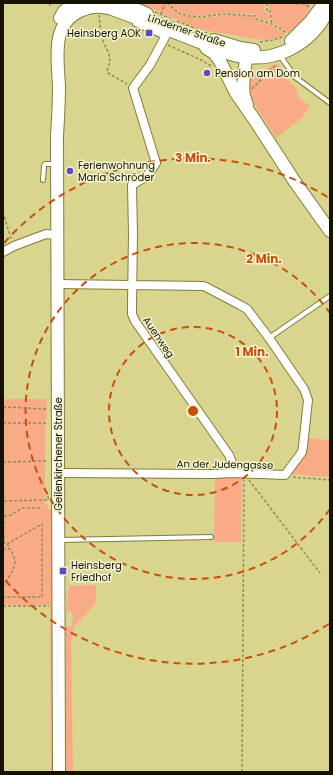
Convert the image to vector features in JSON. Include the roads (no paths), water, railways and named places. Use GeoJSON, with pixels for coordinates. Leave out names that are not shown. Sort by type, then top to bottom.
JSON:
{"type":"FeatureCollection","features":[{"type":"Feature","properties":{"kind":"street"},"geometry":{"type":"LineString","coordinates":[[242,52],[273,48],[291,40],[311,21],[324,3]]}},
{"type":"Feature","properties":{"kind":"street","name":"Linderner Straße"},"geometry":{"type":"LineString","coordinates":[[69,8],[115,5],[140,10],[158,15],[169,30],[214,41],[242,52]]}},
{"type":"Feature","properties":{"kind":"street","name":"Linderner Straße"},"geometry":{"type":"LineString","coordinates":[[115,5],[197,41],[242,52]]}},
{"type":"Feature","properties":{"kind":"street"},"geometry":{"type":"LineString","coordinates":[[242,52],[256,58],[280,56],[309,36],[321,23],[330,6]]}},
{"type":"Feature","properties":{"kind":"street","name":"Geilenkirchener Straße"},"geometry":{"type":"LineString","coordinates":[[59,772],[57,136],[59,106],[57,46],[69,8]]}},
{"type":"Feature","properties":{"kind":"street","name":"Auenweg"},"geometry":{"type":"LineString","coordinates":[[169,30],[150,65],[133,88],[156,163],[147,176],[132,185],[132,314],[229,455],[232,462],[233,474]]}},
{"type":"Feature","properties":{"kind":"street","name":"Linderner Straße"},"geometry":{"type":"LineString","coordinates":[[197,41],[214,53],[220,61],[240,100],[330,231]]}},
{"type":"Feature","properties":{"kind":"street","name":"Linderner Straße"},"geometry":{"type":"LineString","coordinates":[[232,85],[234,64],[242,52]]}},
{"type":"Feature","properties":{"kind":"street","name":"Linderner Straße"},"geometry":{"type":"LineString","coordinates":[[242,52],[244,96],[254,119]]}},
{"type":"Feature","properties":{"kind":"street"},"geometry":{"type":"LineString","coordinates":[[3,252],[14,246],[46,234],[57,235]]}},
{"type":"Feature","properties":{"kind":"street","name":"An der Judengasse"},"geometry":{"type":"LineString","coordinates":[[58,284],[132,284],[206,287],[247,309],[304,389],[308,400],[302,452],[285,475],[58,473]]}},
{"type":"Feature","properties":{"kind":"lane"},"geometry":{"type":"LineString","coordinates":[[115,5],[117,16],[124,19]]}},
{"type":"Feature","properties":{"kind":"lane"},"geometry":{"type":"LineString","coordinates":[[130,22],[169,30]]}},
{"type":"Feature","properties":{"kind":"lane"},"geometry":{"type":"LineString","coordinates":[[280,56],[295,77],[330,103]]}},
{"type":"Feature","properties":{"kind":"lane"},"geometry":{"type":"LineString","coordinates":[[43,180],[45,164],[57,164]]}},
{"type":"Feature","properties":{"kind":"lane"},"geometry":{"type":"LineString","coordinates":[[269,338],[330,296]]}},
{"type":"Feature","properties":{"kind":"lane"},"geometry":{"type":"LineString","coordinates":[[58,540],[210,537]]}},
{"type":"Feature","properties":{"kind":"place","name":"Heinsberg AOK"},"geometry":{"type":"Point","coordinates":[149,33]}},
{"type":"Feature","properties":{"kind":"place","name":"Pension am Dom"},"geometry":{"type":"Point","coordinates":[207,73]}},
{"type":"Feature","properties":{"kind":"place","name":"Ferienwohnung Maria Schröder"},"geometry":{"type":"Point","coordinates":[70,171]}},
{"type":"Feature","properties":{"kind":"place","name":"Heinsberg Friedhof"},"geometry":{"type":"Point","coordinates":[63,571]}}]}
